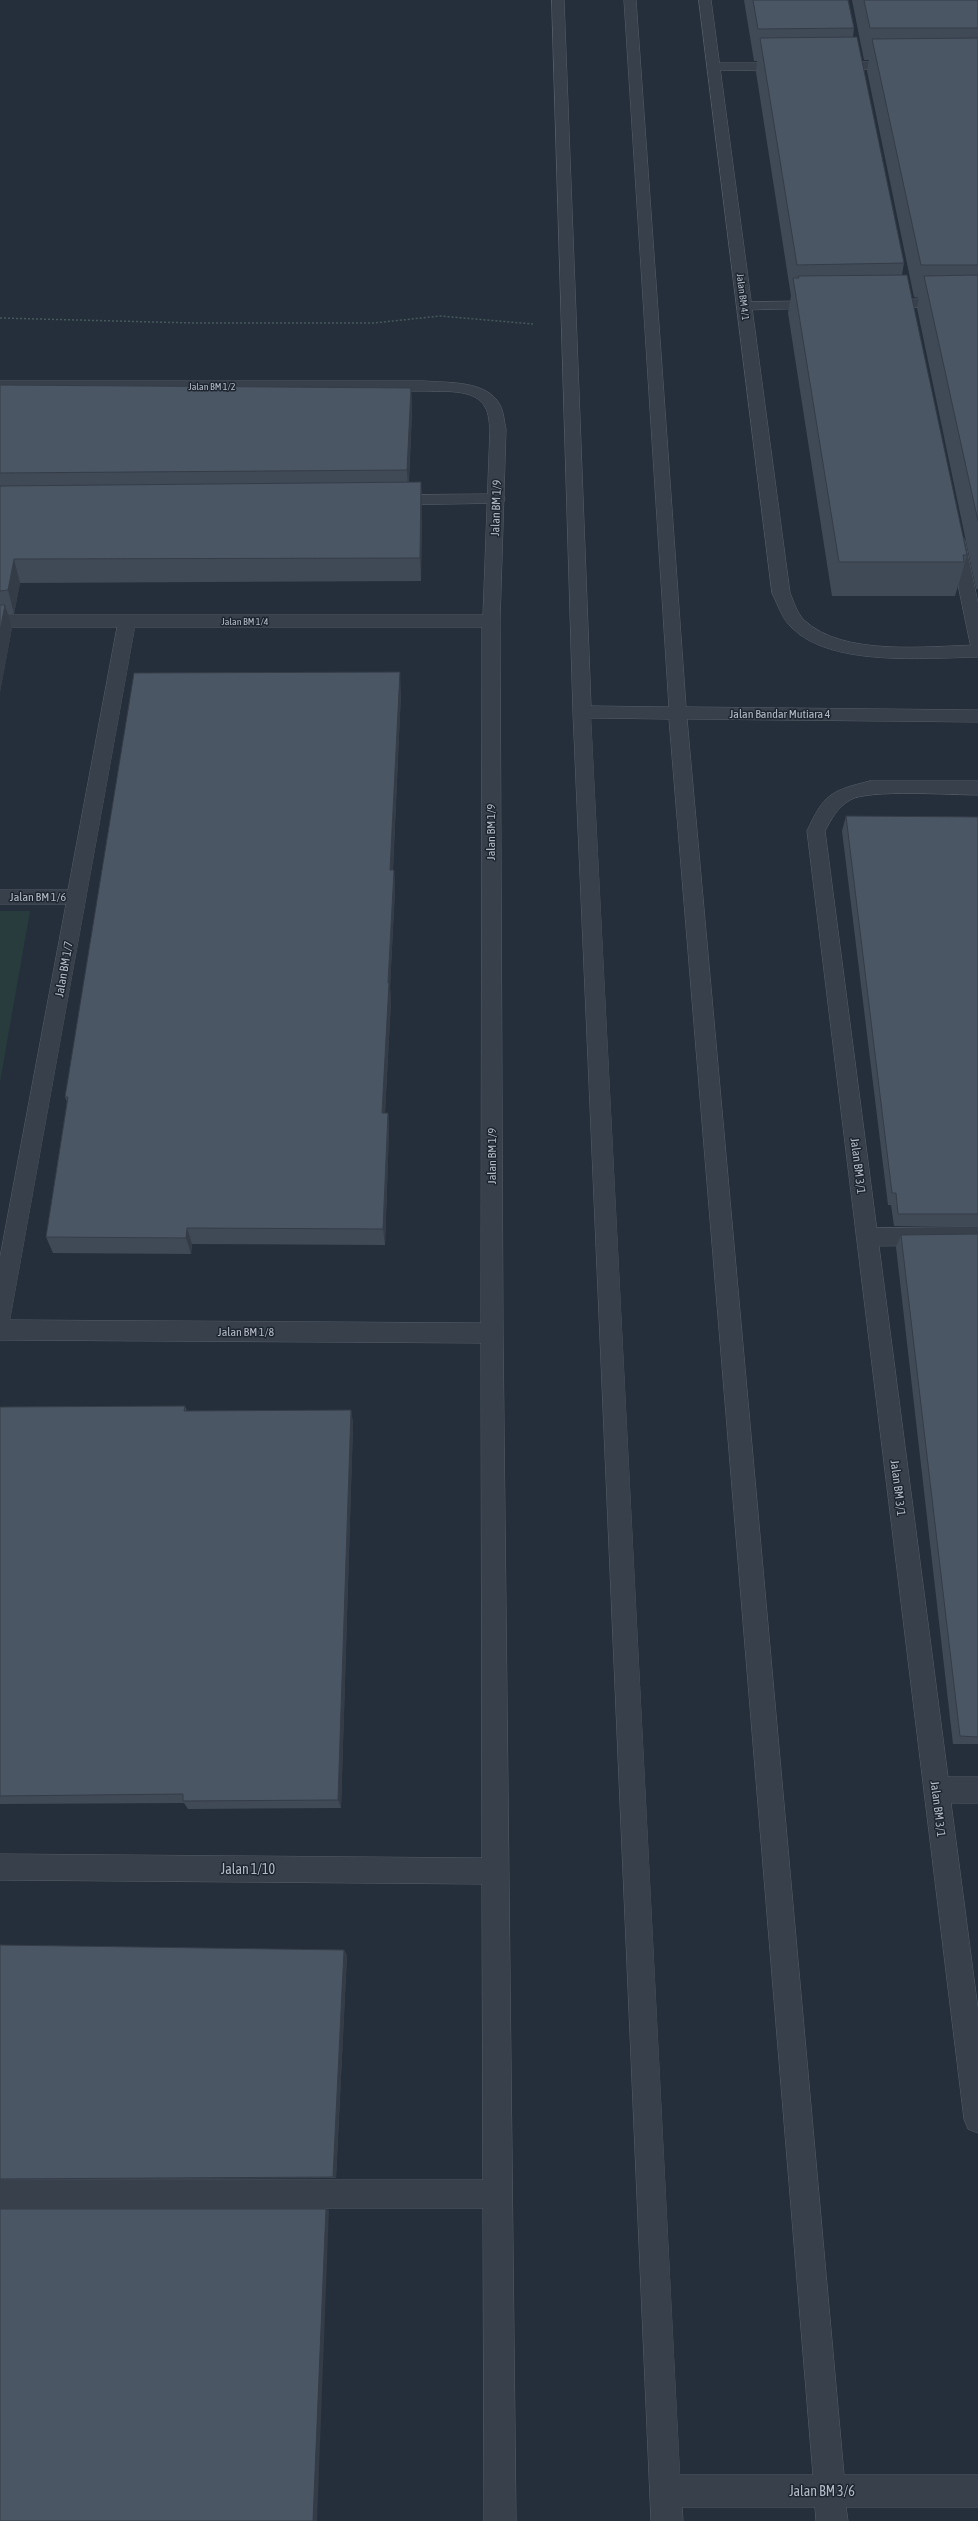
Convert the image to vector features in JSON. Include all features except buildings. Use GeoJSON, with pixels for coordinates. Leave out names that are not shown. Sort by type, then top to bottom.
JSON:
{"type":"FeatureCollection","features":[{"type":"Feature","properties":{"kind":"street"},"geometry":{"type":"LineString","coordinates":[[558,0],[582,712],[667,2521]]}},
{"type":"Feature","properties":{"kind":"street"},"geometry":{"type":"LineString","coordinates":[[630,0],[678,714],[832,2521]]}},
{"type":"Feature","properties":{"kind":"street","name":"Jalan BM 4/1"},"geometry":{"type":"LineString","coordinates":[[705,0],[781,593],[798,625],[822,640],[843,647],[863,650],[978,651]]}},
{"type":"Feature","properties":{"kind":"street","name":"Jalan BM 1/2"},"geometry":{"type":"LineString","coordinates":[[0,386],[424,386]]}},
{"type":"Feature","properties":{"kind":"street","name":"Jalan BM 1/9"},"geometry":{"type":"LineString","coordinates":[[424,386],[460,388],[480,394],[493,406],[498,429],[497,500],[491,621],[492,1333],[500,2521]]}},
{"type":"Feature","properties":{"kind":"street","name":"Jalan BM 1/4"},"geometry":{"type":"LineString","coordinates":[[0,621],[491,621]]}},
{"type":"Feature","properties":{"kind":"street","name":"Jalan BM 1/7"},"geometry":{"type":"LineString","coordinates":[[0,1316],[127,621]]}},
{"type":"Feature","properties":{"kind":"street","name":"Jalan Bandar Mutiara 4"},"geometry":{"type":"LineString","coordinates":[[582,712],[978,716]]}},
{"type":"Feature","properties":{"kind":"street","name":"Jalan BM 3/1"},"geometry":{"type":"LineString","coordinates":[[978,788],[870,788],[845,794],[827,808],[816,831],[818,857],[867,1237],[935,1790],[978,2114]]}},
{"type":"Feature","properties":{"kind":"street","name":"Jalan BM 1/6"},"geometry":{"type":"LineString","coordinates":[[0,897],[77,897]]}},
{"type":"Feature","properties":{"kind":"street","name":"Jalan BM 1/8"},"geometry":{"type":"LineString","coordinates":[[0,1330],[492,1333]]}},
{"type":"Feature","properties":{"kind":"street"},"geometry":{"type":"LineString","coordinates":[[935,1790],[978,1790]]}},
{"type":"Feature","properties":{"kind":"street","name":"Jalan 1/10"},"geometry":{"type":"LineString","coordinates":[[0,1867],[496,1871]]}},
{"type":"Feature","properties":{"kind":"street","name":"Jalan BM 3/6"},"geometry":{"type":"LineString","coordinates":[[666,2491],[978,2491]]}},
{"type":"Feature","properties":{"kind":"lane"},"geometry":{"type":"LineString","coordinates":[[857,60],[861,82]]}},
{"type":"Feature","properties":{"kind":"lane"},"geometry":{"type":"LineString","coordinates":[[820,66],[857,60],[906,66]]}},
{"type":"Feature","properties":{"kind":"lane"},"geometry":{"type":"LineString","coordinates":[[714,68],[797,67]]}},
{"type":"Feature","properties":{"kind":"lane"},"geometry":{"type":"LineString","coordinates":[[905,288],[910,310]]}},
{"type":"Feature","properties":{"kind":"lane"},"geometry":{"type":"LineString","coordinates":[[869,304],[910,310],[978,302]]}},
{"type":"Feature","properties":{"kind":"lane"},"geometry":{"type":"LineString","coordinates":[[744,306],[830,305]]}},
{"type":"Feature","properties":{"kind":"lane"},"geometry":{"type":"LineString","coordinates":[[379,500],[497,500]]}},
{"type":"Feature","properties":{"kind":"lane"},"geometry":{"type":"LineString","coordinates":[[954,528],[978,643]]}},
{"type":"Feature","properties":{"kind":"lane"},"geometry":{"type":"LineString","coordinates":[[867,1237],[978,1236]]}},
{"type":"Feature","properties":{"kind":"lane"},"geometry":{"type":"LineString","coordinates":[[0,2194],[498,2194]]}},
{"type":"Feature","properties":{"kind":"path"},"geometry":{"type":"LineString","coordinates":[[0,318],[193,323],[358,323],[440,316],[569,327]]}},
{"type":"Feature","properties":{"kind":"green space"},"geometry":{"type":"Polygon","coordinates":[[[0,911],[30,911],[0,1082],[0,911]]]}}]}
